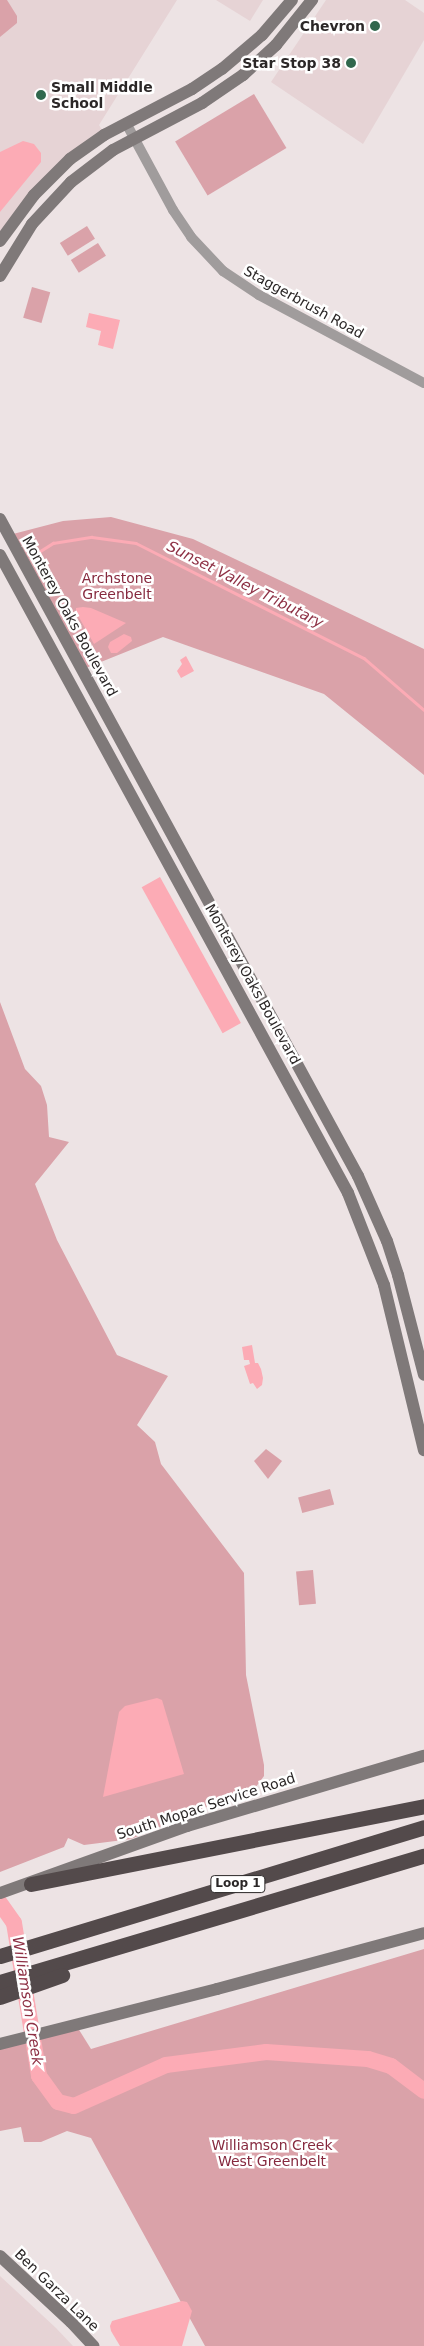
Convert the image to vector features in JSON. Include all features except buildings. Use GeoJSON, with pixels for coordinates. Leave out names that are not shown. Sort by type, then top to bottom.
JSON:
{"type":"FeatureCollection","features":[{"type":"Feature","properties":{"kind":"highway"},"geometry":{"type":"LineString","coordinates":[[30,1884],[424,1806]]}},
{"type":"Feature","properties":{"kind":"highway","name":"Loop 1"},"geometry":{"type":"LineString","coordinates":[[0,1956],[424,1827]]}},
{"type":"Feature","properties":{"kind":"highway","name":"Loop 1"},"geometry":{"type":"LineString","coordinates":[[0,1982],[63,1970],[126,1946],[424,1856]]}},
{"type":"Feature","properties":{"kind":"highway"},"geometry":{"type":"LineString","coordinates":[[0,1997],[63,1970]]}},
{"type":"Feature","properties":{"kind":"street"},"geometry":{"type":"LineString","coordinates":[[0,241],[17,215],[53,175],[87,146],[126,123],[192,89],[222,70],[262,35],[292,0]]}},
{"type":"Feature","properties":{"kind":"street"},"geometry":{"type":"LineString","coordinates":[[0,276],[27,230],[58,193],[84,170],[133,137],[202,103],[243,75],[276,45],[312,0]]}},
{"type":"Feature","properties":{"kind":"street","name":"Staggerbrush Road"},"geometry":{"type":"LineString","coordinates":[[126,123],[172,210],[191,237],[223,271],[259,295],[424,383]]}},
{"type":"Feature","properties":{"kind":"street","name":"Monterey Oaks Boulevard"},"geometry":{"type":"LineString","coordinates":[[0,519],[358,1176],[387,1241],[424,1374]]}},
{"type":"Feature","properties":{"kind":"street","name":"Monterey Oaks Boulevard"},"geometry":{"type":"LineString","coordinates":[[0,555],[348,1193],[384,1285],[424,1450]]}},
{"type":"Feature","properties":{"kind":"street","name":"South Mopac Service Road"},"geometry":{"type":"LineString","coordinates":[[0,1893],[30,1884],[76,1864],[187,1826],[424,1756]]}},
{"type":"Feature","properties":{"kind":"street"},"geometry":{"type":"LineString","coordinates":[[0,2044],[424,1933]]}},
{"type":"Feature","properties":{"kind":"street","name":"Ben Garza Lane"},"geometry":{"type":"LineString","coordinates":[[0,2256],[72,2322],[93,2346]]}},
{"type":"Feature","properties":{"kind":"shaded area"},"geometry":{"type":"Polygon","coordinates":[[[0,0],[177,0],[99,125],[102,130],[0,231],[0,0]]]}},
{"type":"Feature","properties":{"kind":"shaded area"},"geometry":{"type":"Polygon","coordinates":[[[216,0],[263,0],[250,21],[216,0]]]}},
{"type":"Feature","properties":{"kind":"shaded area"},"geometry":{"type":"Polygon","coordinates":[[[326,0],[405,0],[424,13],[424,40],[363,144],[271,82],[326,0]]]}},
{"type":"Feature","properties":{"kind":"shaded area"},"geometry":{"type":"Polygon","coordinates":[[[23,141],[34,144],[41,153],[41,162],[0,212],[0,152],[23,141]]]}},
{"type":"Feature","properties":{"kind":"shaded area"},"geometry":{"type":"Polygon","coordinates":[[[89,313],[120,320],[113,349],[98,345],[101,331],[86,327],[89,313]]]}},
{"type":"Feature","properties":{"kind":"shaded area"},"geometry":{"type":"Polygon","coordinates":[[[76,608],[91,608],[126,623],[94,644],[76,612],[76,608]]]}},
{"type":"Feature","properties":{"kind":"shaded area"},"geometry":{"type":"Polygon","coordinates":[[[124,634],[131,637],[132,641],[117,653],[111,653],[108,647],[110,642],[124,634]]]}},
{"type":"Feature","properties":{"kind":"shaded area"},"geometry":{"type":"Polygon","coordinates":[[[186,656],[194,671],[181,678],[177,671],[182,664],[180,660],[186,656]]]}},
{"type":"Feature","properties":{"kind":"shaded area"},"geometry":{"type":"Polygon","coordinates":[[[160,877],[241,1023],[223,1033],[142,887],[160,877]]]}},
{"type":"Feature","properties":{"kind":"shaded area"},"geometry":{"type":"Polygon","coordinates":[[[252,1345],[255,1363],[258,1363],[263,1378],[262,1385],[257,1389],[253,1383],[250,1384],[244,1366],[250,1364],[249,1360],[244,1360],[242,1347],[252,1345]]]}},
{"type":"Feature","properties":{"kind":"shaded area"},"geometry":{"type":"Polygon","coordinates":[[[157,1698],[162,1700],[184,1774],[103,1797],[119,1712],[125,1706],[157,1698]]]}},
{"type":"Feature","properties":{"kind":"shaded area"},"geometry":{"type":"Polygon","coordinates":[[[0,2276],[56,2328],[73,2346],[0,2346],[0,2276]]]}},
{"type":"Feature","properties":{"kind":"shaded area"},"geometry":{"type":"Polygon","coordinates":[[[182,2301],[187,2302],[192,2311],[182,2346],[120,2346],[111,2331],[112,2321],[182,2301]]]}},
{"type":"Feature","properties":{"kind":"green space"},"geometry":{"type":"Polygon","coordinates":[[[0,0],[7,0],[17,16],[17,23],[0,37],[0,0]]]}},
{"type":"Feature","properties":{"kind":"green space"},"geometry":{"type":"Polygon","coordinates":[[[254,94],[286,148],[208,195],[175,141],[254,94]]]}},
{"type":"Feature","properties":{"kind":"green space"},"geometry":{"type":"Polygon","coordinates":[[[87,226],[95,239],[68,256],[60,243],[87,226]]]}},
{"type":"Feature","properties":{"kind":"green space"},"geometry":{"type":"Polygon","coordinates":[[[98,243],[106,256],[79,273],[71,260],[98,243]]]}},
{"type":"Feature","properties":{"kind":"green space"},"geometry":{"type":"Polygon","coordinates":[[[32,287],[50,292],[41,323],[23,318],[32,287]]]}},
{"type":"Feature","properties":{"kind":"green space","name":"Archstone Greenbelt"},"geometry":{"type":"Polygon","coordinates":[[[111,517],[193,539],[424,649],[424,775],[324,694],[163,637],[86,668],[13,534],[63,521],[111,517]]]}},
{"type":"Feature","properties":{"kind":"green space"},"geometry":{"type":"Polygon","coordinates":[[[0,1002],[25,1069],[41,1086],[47,1105],[49,1137],[69,1142],[35,1184],[57,1240],[117,1355],[168,1376],[137,1425],[155,1442],[161,1464],[244,1573],[246,1675],[264,1765],[264,1776],[250,1795],[221,1801],[131,1839],[84,1845],[68,1838],[64,1847],[0,1872],[0,1002]]]}},
{"type":"Feature","properties":{"kind":"green space"},"geometry":{"type":"Polygon","coordinates":[[[266,1449],[282,1461],[268,1479],[254,1461],[266,1449]]]}},
{"type":"Feature","properties":{"kind":"green space"},"geometry":{"type":"Polygon","coordinates":[[[330,1489],[334,1504],[302,1513],[298,1498],[330,1489]]]}},
{"type":"Feature","properties":{"kind":"green space"},"geometry":{"type":"Polygon","coordinates":[[[313,1570],[316,1604],[299,1605],[296,1571],[313,1570]]]}},
{"type":"Feature","properties":{"kind":"green space","name":"Williamson Creek West Greenbelt"},"geometry":{"type":"Polygon","coordinates":[[[424,1949],[424,2346],[205,2346],[91,2138],[67,2131],[41,2142],[24,2142],[21,2127],[0,2131],[0,2044],[76,2025],[91,2049],[424,1949]]]}},
{"type":"Feature","properties":{"kind":"waterway","name":"Sunset Valley Tributary"},"geometry":{"type":"LineString","coordinates":[[37,553],[53,543],[92,537],[136,543],[364,658],[424,710]]}},
{"type":"Feature","properties":{"kind":"waterway","name":"Williamson Creek"},"geometry":{"type":"LineString","coordinates":[[0,1903],[14,1923],[39,2076],[58,2102],[74,2106],[166,2065],[266,2052],[368,2059],[391,2066],[424,2091]]}},
{"type":"Feature","properties":{"kind":"place","name":"Chevron"},"geometry":{"type":"Point","coordinates":[375,26]}},
{"type":"Feature","properties":{"kind":"place","name":"Star Stop 38"},"geometry":{"type":"Point","coordinates":[351,63]}},
{"type":"Feature","properties":{"kind":"place","name":"Small Middle School"},"geometry":{"type":"Point","coordinates":[41,95]}}]}
